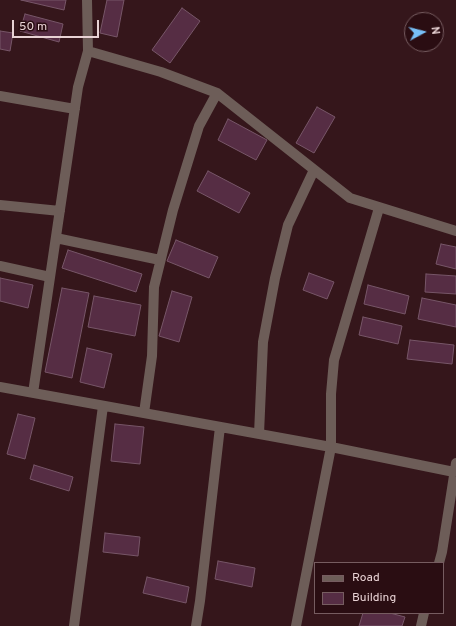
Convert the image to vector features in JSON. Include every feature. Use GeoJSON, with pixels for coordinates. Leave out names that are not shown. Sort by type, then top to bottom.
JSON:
{"type":"FeatureCollection","features":[{"type":"Feature","properties":{"kind":"street"},"geometry":{"type":"LineString","coordinates":[[33,393],[78,87],[88,51],[87,0]]}},
{"type":"Feature","properties":{"kind":"street"},"geometry":{"type":"LineString","coordinates":[[88,51],[161,72],[217,93],[350,198],[456,231]]}},
{"type":"Feature","properties":{"kind":"street"},"geometry":{"type":"LineString","coordinates":[[144,413],[152,356],[154,287],[160,260],[173,210],[199,126],[217,93]]}},
{"type":"Feature","properties":{"kind":"street"},"geometry":{"type":"LineString","coordinates":[[0,96],[75,109]]}},
{"type":"Feature","properties":{"kind":"street"},"geometry":{"type":"LineString","coordinates":[[259,434],[263,342],[275,278],[288,226],[314,170]]}},
{"type":"Feature","properties":{"kind":"street"},"geometry":{"type":"LineString","coordinates":[[0,205],[60,212]]}},
{"type":"Feature","properties":{"kind":"street"},"geometry":{"type":"LineString","coordinates":[[296,626],[330,446],[331,394],[334,360],[379,208]]}},
{"type":"Feature","properties":{"kind":"street"},"geometry":{"type":"LineString","coordinates":[[56,238],[160,260]]}},
{"type":"Feature","properties":{"kind":"street"},"geometry":{"type":"LineString","coordinates":[[0,266],[50,278]]}},
{"type":"Feature","properties":{"kind":"street"},"geometry":{"type":"LineString","coordinates":[[0,387],[330,446],[455,474],[439,562]]}},
{"type":"Feature","properties":{"kind":"street"},"geometry":{"type":"LineString","coordinates":[[74,626],[104,406]]}},
{"type":"Feature","properties":{"kind":"street"},"geometry":{"type":"LineString","coordinates":[[196,626],[220,427]]}},
{"type":"Feature","properties":{"kind":"street"},"geometry":{"type":"LineString","coordinates":[[421,626],[424,614]]}},
{"type":"Feature","properties":{"kind":"building"},"geometry":{"type":"Polygon","coordinates":[[[21,0],[66,0],[64,10],[21,0]]]}},
{"type":"Feature","properties":{"kind":"building"},"geometry":{"type":"Polygon","coordinates":[[[107,0],[124,0],[117,37],[100,33],[107,0]]]}},
{"type":"Feature","properties":{"kind":"building"},"geometry":{"type":"Polygon","coordinates":[[[182,8],[200,21],[170,63],[152,50],[182,8]]]}},
{"type":"Feature","properties":{"kind":"building"},"geometry":{"type":"Polygon","coordinates":[[[25,14],[63,24],[59,42],[20,31],[25,14]]]}},
{"type":"Feature","properties":{"kind":"building"},"geometry":{"type":"Polygon","coordinates":[[[0,31],[13,33],[10,51],[0,49],[0,31]]]}},
{"type":"Feature","properties":{"kind":"building"},"geometry":{"type":"Polygon","coordinates":[[[317,107],[335,117],[314,153],[296,143],[317,107]]]}},
{"type":"Feature","properties":{"kind":"building"},"geometry":{"type":"Polygon","coordinates":[[[228,119],[267,140],[256,160],[218,140],[228,119]]]}},
{"type":"Feature","properties":{"kind":"building"},"geometry":{"type":"Polygon","coordinates":[[[208,171],[250,193],[239,213],[197,191],[208,171]]]}},
{"type":"Feature","properties":{"kind":"building"},"geometry":{"type":"Polygon","coordinates":[[[176,240],[218,257],[209,278],[167,261],[176,240]]]}},
{"type":"Feature","properties":{"kind":"building"},"geometry":{"type":"Polygon","coordinates":[[[441,244],[456,247],[456,269],[436,264],[441,244]]]}},
{"type":"Feature","properties":{"kind":"building"},"geometry":{"type":"Polygon","coordinates":[[[68,250],[142,274],[136,292],[62,268],[68,250]]]}},
{"type":"Feature","properties":{"kind":"building"},"geometry":{"type":"Polygon","coordinates":[[[309,273],[334,282],[327,299],[303,290],[309,273]]]}},
{"type":"Feature","properties":{"kind":"building"},"geometry":{"type":"Polygon","coordinates":[[[426,274],[456,276],[456,294],[425,292],[426,274]]]}},
{"type":"Feature","properties":{"kind":"building"},"geometry":{"type":"Polygon","coordinates":[[[0,278],[33,285],[28,308],[0,301],[0,278]]]}},
{"type":"Feature","properties":{"kind":"building"},"geometry":{"type":"Polygon","coordinates":[[[368,285],[409,296],[405,314],[364,304],[368,285]]]}},
{"type":"Feature","properties":{"kind":"building"},"geometry":{"type":"Polygon","coordinates":[[[62,288],[89,293],[72,378],[45,372],[62,288]]]}},
{"type":"Feature","properties":{"kind":"building"},"geometry":{"type":"Polygon","coordinates":[[[172,291],[192,297],[179,342],[159,336],[172,291]]]}},
{"type":"Feature","properties":{"kind":"building"},"geometry":{"type":"Polygon","coordinates":[[[94,296],[141,305],[135,336],[88,327],[94,296]]]}},
{"type":"Feature","properties":{"kind":"building"},"geometry":{"type":"Polygon","coordinates":[[[422,298],[456,305],[456,327],[418,319],[422,298]]]}},
{"type":"Feature","properties":{"kind":"building"},"geometry":{"type":"Polygon","coordinates":[[[363,317],[402,326],[398,344],[359,335],[363,317]]]}},
{"type":"Feature","properties":{"kind":"building"},"geometry":{"type":"Polygon","coordinates":[[[410,340],[454,345],[452,364],[407,359],[410,340]]]}},
{"type":"Feature","properties":{"kind":"building"},"geometry":{"type":"Polygon","coordinates":[[[87,348],[112,354],[104,388],[80,382],[87,348]]]}},
{"type":"Feature","properties":{"kind":"building"},"geometry":{"type":"Polygon","coordinates":[[[18,414],[35,418],[25,459],[7,454],[18,414]]]}},
{"type":"Feature","properties":{"kind":"building"},"geometry":{"type":"Polygon","coordinates":[[[115,424],[144,427],[140,464],[111,461],[115,424]]]}},
{"type":"Feature","properties":{"kind":"building"},"geometry":{"type":"Polygon","coordinates":[[[34,465],[73,477],[69,491],[30,479],[34,465]]]}},
{"type":"Feature","properties":{"kind":"building"},"geometry":{"type":"Polygon","coordinates":[[[105,533],[140,537],[138,556],[103,552],[105,533]]]}},
{"type":"Feature","properties":{"kind":"building"},"geometry":{"type":"Polygon","coordinates":[[[218,561],[255,568],[252,587],[215,579],[218,561]]]}},
{"type":"Feature","properties":{"kind":"building"},"geometry":{"type":"Polygon","coordinates":[[[147,577],[189,587],[186,603],[143,593],[147,577]]]}},
{"type":"Feature","properties":{"kind":"building"},"geometry":{"type":"Polygon","coordinates":[[[363,614],[394,614],[405,617],[402,626],[359,626],[363,614]]]}}]}
